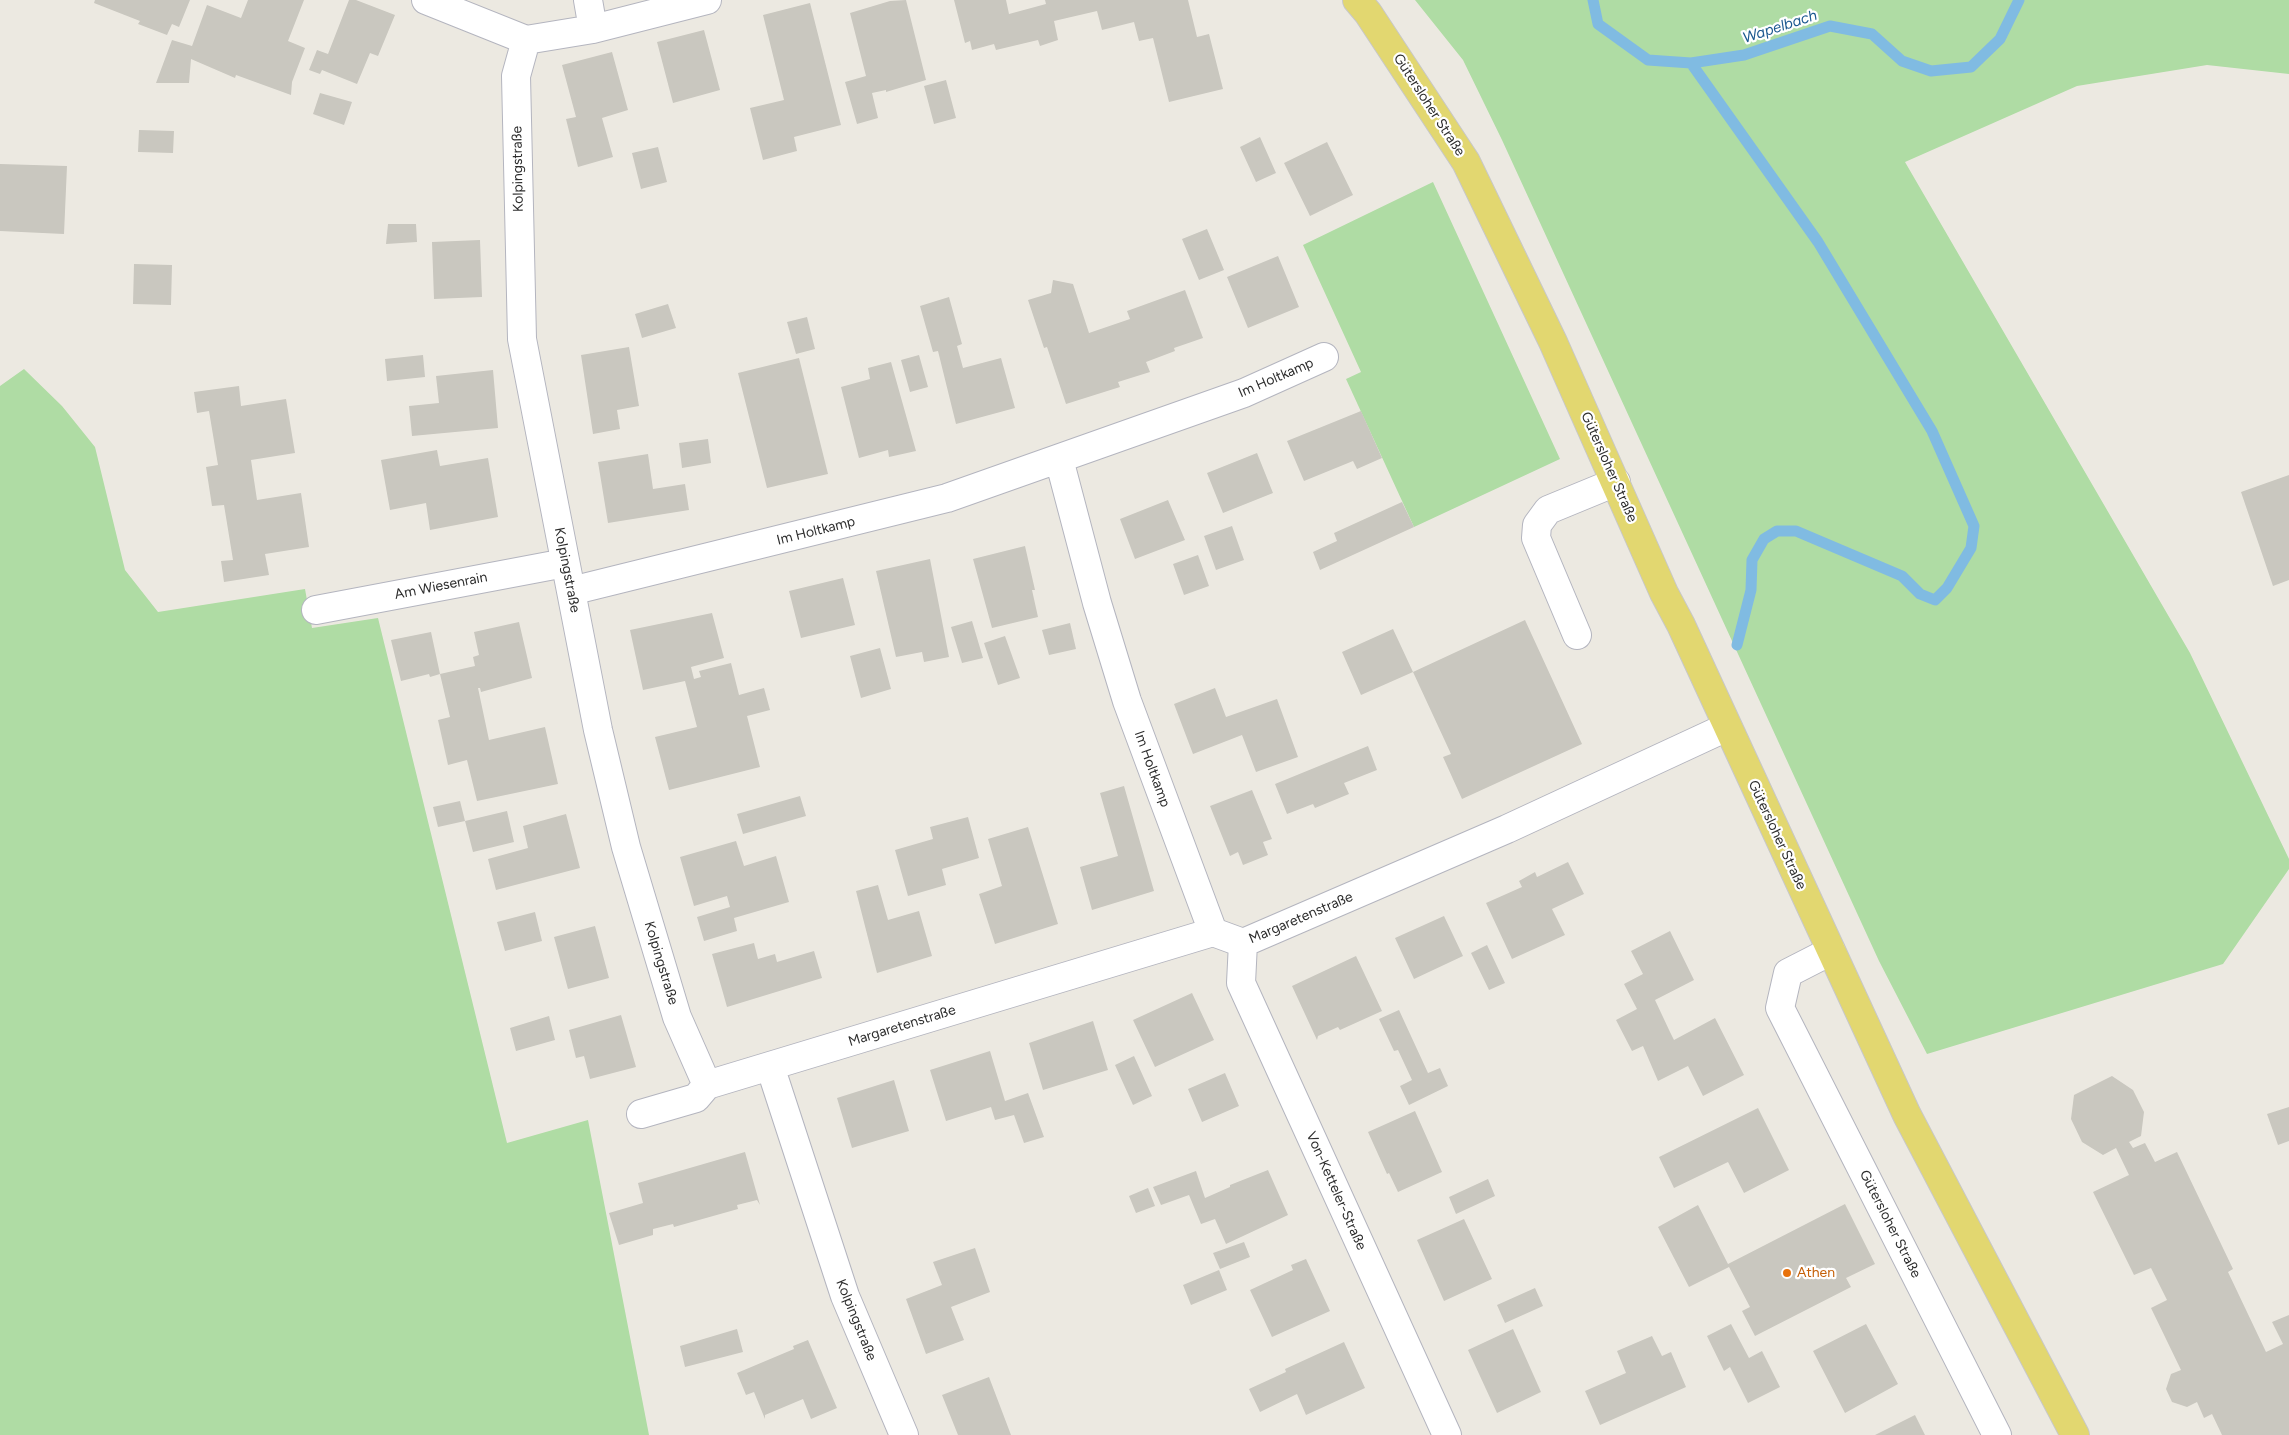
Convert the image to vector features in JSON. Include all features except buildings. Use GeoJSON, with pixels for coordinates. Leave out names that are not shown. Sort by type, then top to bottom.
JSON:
{"type":"FeatureCollection","features":[{"type":"Feature","properties":{"kind":"main road","name":"Gütersloher Straße"},"geometry":{"type":"LineString","coordinates":[[1357,0],[1368,13],[1466,162],[1553,342],[1664,593],[1681,625],[1907,1115],[2075,1435]]}},
{"type":"Feature","properties":{"kind":"street"},"geometry":{"type":"LineString","coordinates":[[426,0],[526,40],[593,29],[707,0]]}},
{"type":"Feature","properties":{"kind":"street"},"geometry":{"type":"LineString","coordinates":[[588,0],[593,29]]}},
{"type":"Feature","properties":{"kind":"street","name":"Kolpingstraße"},"geometry":{"type":"LineString","coordinates":[[526,40],[516,76],[522,339],[598,730],[626,848],[677,1017],[707,1085]]}},
{"type":"Feature","properties":{"kind":"street","name":"Im Holtkamp"},"geometry":{"type":"LineString","coordinates":[[571,591],[947,498],[1059,460],[1244,393],[1324,358]]}},
{"type":"Feature","properties":{"kind":"street","name":"Im Holtkamp"},"geometry":{"type":"LineString","coordinates":[[1059,460],[1097,603],[1127,701],[1213,932]]}},
{"type":"Feature","properties":{"kind":"street"},"geometry":{"type":"LineString","coordinates":[[1577,635],[1536,538],[1538,524],[1548,510],[1616,482]]}},
{"type":"Feature","properties":{"kind":"street","name":"Am Wiesenrain"},"geometry":{"type":"LineString","coordinates":[[316,610],[565,563]]}},
{"type":"Feature","properties":{"kind":"street","name":"Margaretenstraße"},"geometry":{"type":"LineString","coordinates":[[770,1066],[1213,932],[1243,943],[1507,829],[1728,727]]}},
{"type":"Feature","properties":{"kind":"street","name":"Von-Ketteler-Straße"},"geometry":{"type":"LineString","coordinates":[[1243,943],[1241,983],[1446,1435]]}},
{"type":"Feature","properties":{"kind":"street","name":"Gütersloher Straße"},"geometry":{"type":"LineString","coordinates":[[1830,951],[1788,973],[1780,1008],[1997,1435]]}},
{"type":"Feature","properties":{"kind":"street"},"geometry":{"type":"LineString","coordinates":[[641,1114],[696,1098],[707,1085],[770,1066]]}},
{"type":"Feature","properties":{"kind":"street","name":"Kolpingstraße"},"geometry":{"type":"LineString","coordinates":[[770,1066],[845,1296],[904,1435]]}},
{"type":"Feature","properties":{"kind":"green space"},"geometry":{"type":"Polygon","coordinates":[[[1415,0],[2289,0],[2289,74],[2207,65],[2077,86],[1905,162],[2190,653],[2289,859],[2289,869],[2223,964],[1927,1054],[1879,961],[1502,140],[1463,60],[1415,0]]]}},
{"type":"Feature","properties":{"kind":"green space"},"geometry":{"type":"Polygon","coordinates":[[[1433,182],[1560,459],[1414,527],[1346,379],[1361,372],[1303,245],[1433,182]]]}},
{"type":"Feature","properties":{"kind":"green space"},"geometry":{"type":"Polygon","coordinates":[[[24,369],[62,406],[95,447],[125,570],[158,612],[305,589],[312,628],[378,618],[507,1143],[588,1120],[649,1435],[0,1435],[0,386],[24,369]]]}},
{"type":"Feature","properties":{"kind":"waterway","name":"Wapelbach"},"geometry":{"type":"LineString","coordinates":[[1593,0],[1598,24],[1648,60],[1691,63],[1744,55],[1830,26],[1872,34],[1902,61],[1931,71],[1971,67],[2000,39],[2019,0]]}},
{"type":"Feature","properties":{"kind":"waterway"},"geometry":{"type":"LineString","coordinates":[[1691,63],[1818,242],[1932,431],[1974,526],[1971,548],[1947,588],[1935,600],[1920,594],[1902,576],[1796,531],[1777,531],[1764,539],[1752,560],[1751,590],[1737,645]]}},
{"type":"Feature","properties":{"kind":"place","name":"Athen"},"geometry":{"type":"Point","coordinates":[1787,1273]}}]}
